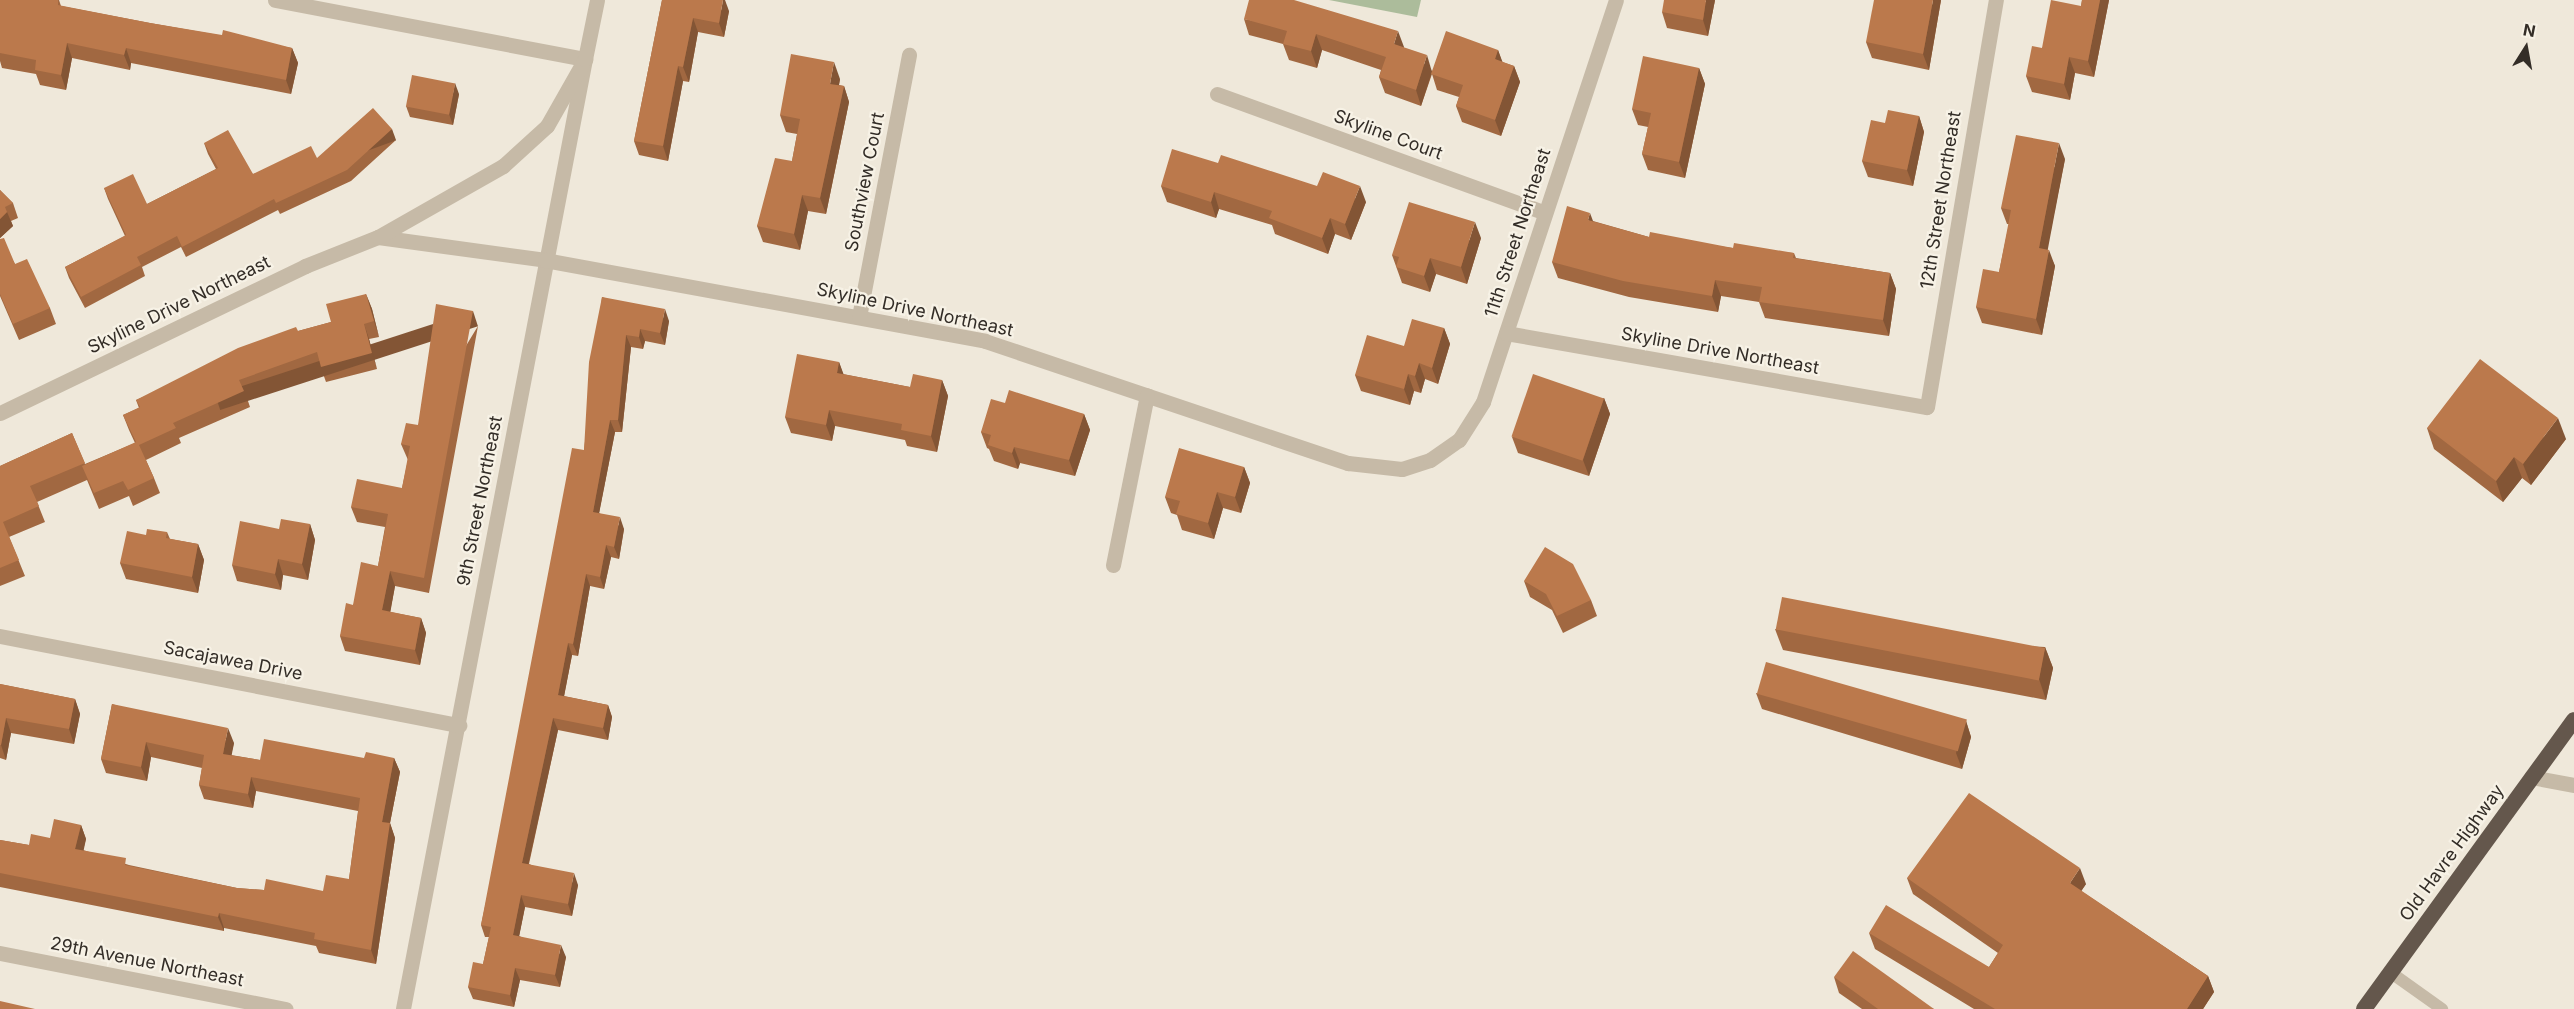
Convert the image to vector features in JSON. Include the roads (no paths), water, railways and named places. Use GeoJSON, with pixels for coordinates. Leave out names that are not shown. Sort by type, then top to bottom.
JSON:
{"type":"FeatureCollection","features":[{"type":"Feature","properties":{"kind":"highway","name":"Old Havre Highway"},"geometry":{"type":"LineString","coordinates":[[2364,1009],[2574,720]]}},
{"type":"Feature","properties":{"kind":"street"},"geometry":{"type":"LineString","coordinates":[[275,0],[585,59]]}},
{"type":"Feature","properties":{"kind":"street","name":"9th Street Northeast"},"geometry":{"type":"LineString","coordinates":[[403,1009],[459,725],[545,260],[597,0]]}},
{"type":"Feature","properties":{"kind":"street","name":"11th Street Northeast"},"geometry":{"type":"LineString","coordinates":[[1430,459],[1459,440],[1483,402],[1616,0]]}},
{"type":"Feature","properties":{"kind":"street","name":"12th Street Northeast"},"geometry":{"type":"LineString","coordinates":[[1927,406],[1996,0]]}},
{"type":"Feature","properties":{"kind":"street","name":"Southview Court"},"geometry":{"type":"LineString","coordinates":[[859,316],[909,55]]}},
{"type":"Feature","properties":{"kind":"street","name":"Skyline Drive Northeast"},"geometry":{"type":"LineString","coordinates":[[0,413],[305,266],[378,237],[503,166],[547,126],[585,59]]}},
{"type":"Feature","properties":{"kind":"street","name":"Skyline Court"},"geometry":{"type":"LineString","coordinates":[[1217,94],[1545,213]]}},
{"type":"Feature","properties":{"kind":"street","name":"Skyline Drive Northeast"},"geometry":{"type":"LineString","coordinates":[[378,237],[545,260],[985,341],[1348,463],[1402,469],[1430,459]]}},
{"type":"Feature","properties":{"kind":"street","name":"Skyline Drive Northeast"},"geometry":{"type":"LineString","coordinates":[[1506,333],[1927,406]]}},
{"type":"Feature","properties":{"kind":"street"},"geometry":{"type":"LineString","coordinates":[[1113,565],[1147,395]]}},
{"type":"Feature","properties":{"kind":"street","name":"Sacajawea Drive"},"geometry":{"type":"LineString","coordinates":[[0,636],[459,725]]}},
{"type":"Feature","properties":{"kind":"street"},"geometry":{"type":"LineString","coordinates":[[2531,777],[2574,785]]}},
{"type":"Feature","properties":{"kind":"street","name":"29th Avenue Northeast"},"geometry":{"type":"LineString","coordinates":[[0,953],[286,1009]]}},
{"type":"Feature","properties":{"kind":"lane"},"geometry":{"type":"LineString","coordinates":[[2390,972],[2442,1009]]}}]}
